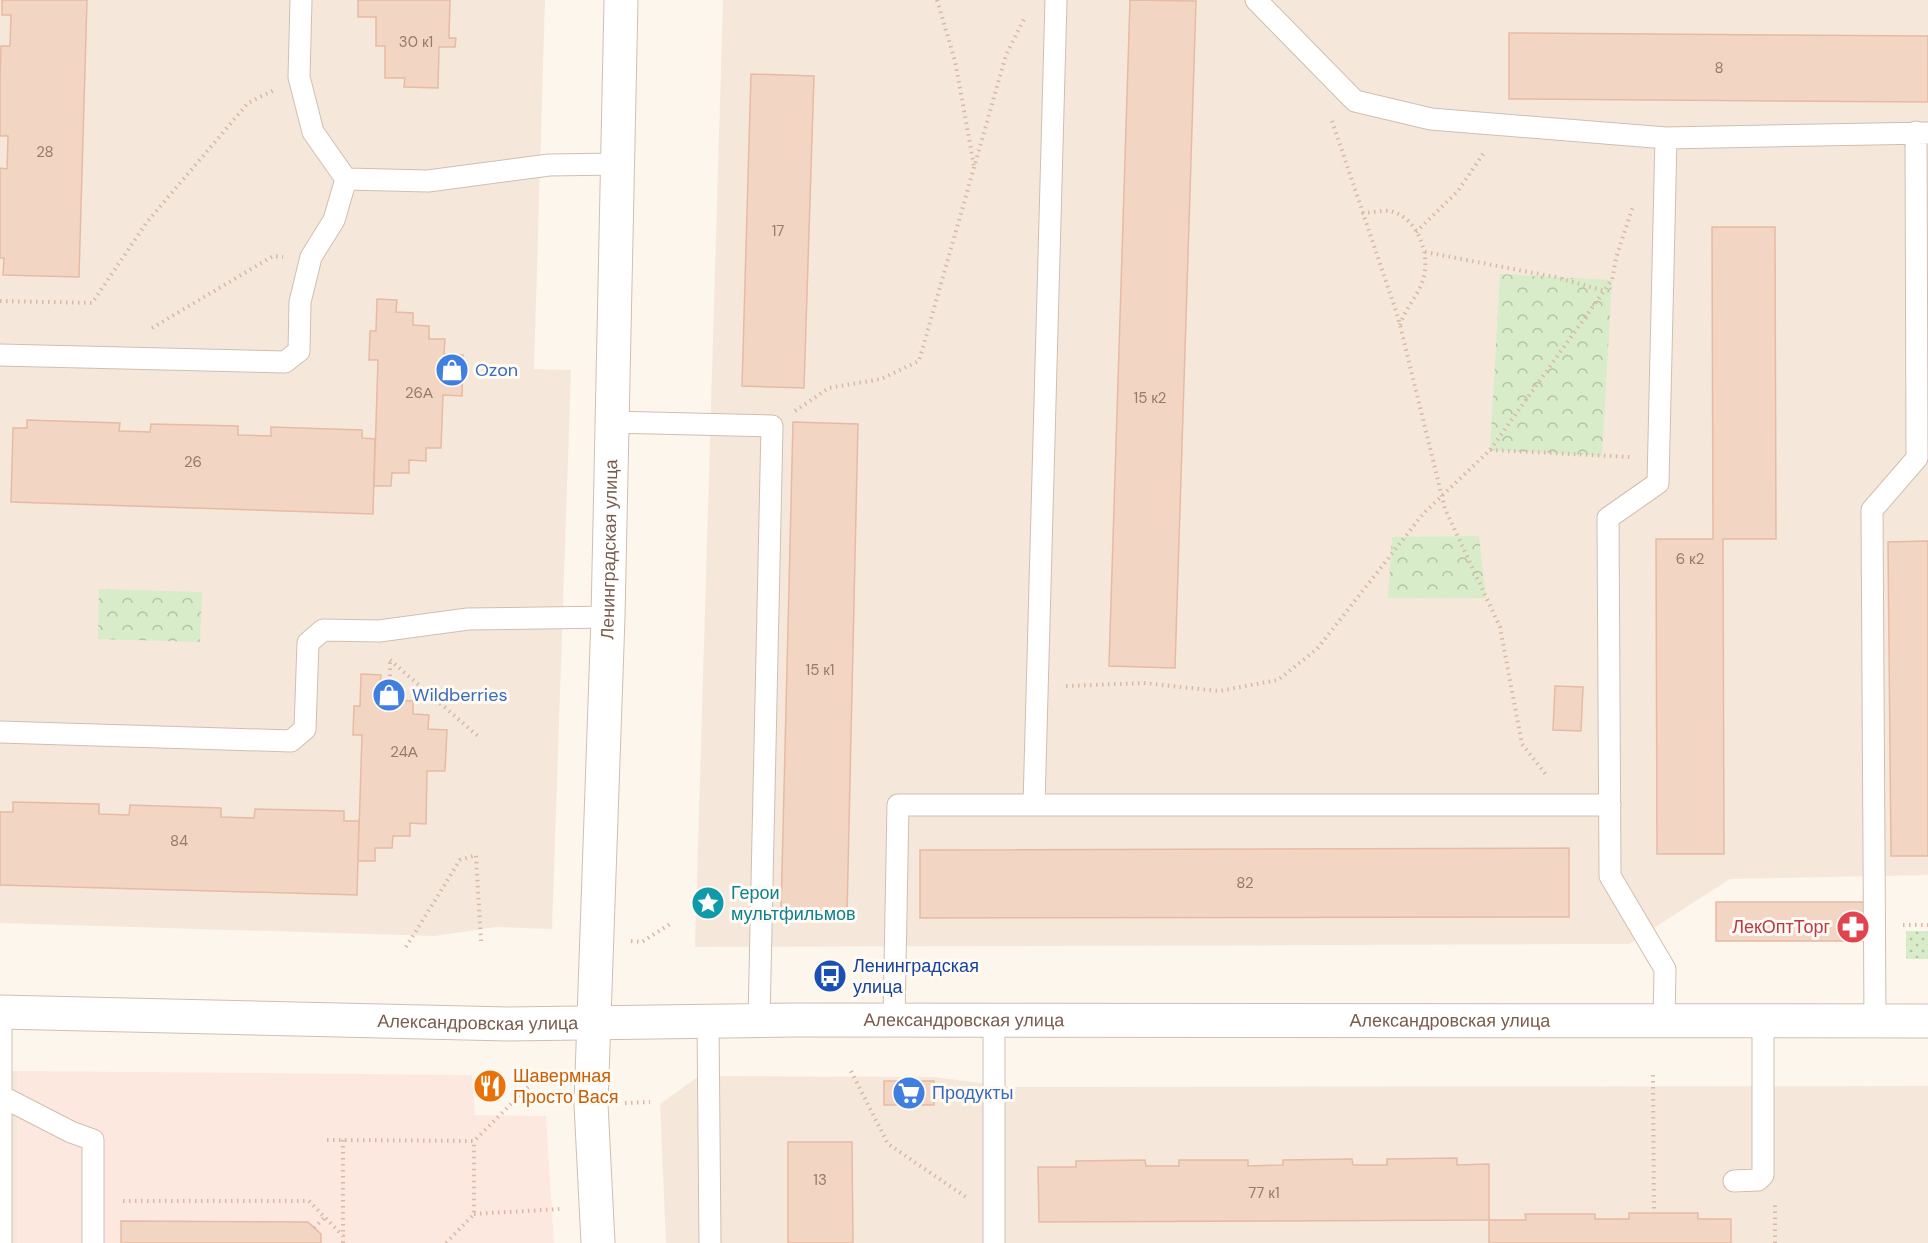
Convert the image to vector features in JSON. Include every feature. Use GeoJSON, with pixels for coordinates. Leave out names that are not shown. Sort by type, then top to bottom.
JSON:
{"type":"FeatureCollection","features":[{"type":"Feature","properties":{"kind":"street","name":"Ленинградская улица"},"geometry":{"type":"LineString","coordinates":[[598,1243],[591,1104],[608,617],[610,422],[621,0]]}},
{"type":"Feature","properties":{"kind":"street","name":"Александровская улица"},"geometry":{"type":"LineString","coordinates":[[0,1012],[508,1024],[759,1020],[1763,1022],[1928,1020]]}},
{"type":"Feature","properties":{"kind":"lane"},"geometry":{"type":"LineString","coordinates":[[301,0],[299,77],[313,132],[346,179]]}},
{"type":"Feature","properties":{"kind":"lane"},"geometry":{"type":"LineString","coordinates":[[1034,805],[1056,0]]}},
{"type":"Feature","properties":{"kind":"lane"},"geometry":{"type":"LineString","coordinates":[[1256,0],[1355,101],[1431,119],[1666,138],[1922,132],[1917,458],[1872,510],[1875,1021]]}},
{"type":"Feature","properties":{"kind":"lane"},"geometry":{"type":"LineString","coordinates":[[1665,1021],[1665,969],[1610,876],[1608,518],[1658,483],[1666,138]]}},
{"type":"Feature","properties":{"kind":"lane"},"geometry":{"type":"LineString","coordinates":[[346,179],[428,181],[549,165],[616,164]]}},
{"type":"Feature","properties":{"kind":"lane"},"geometry":{"type":"LineString","coordinates":[[0,355],[285,362],[298,351],[300,302],[311,257],[334,220],[346,179]]}},
{"type":"Feature","properties":{"kind":"lane"},"geometry":{"type":"LineString","coordinates":[[610,422],[772,426],[759,1020]]}},
{"type":"Feature","properties":{"kind":"lane"},"geometry":{"type":"LineString","coordinates":[[0,732],[291,741],[305,729],[308,643],[323,630],[379,632],[468,619],[608,617]]}},
{"type":"Feature","properties":{"kind":"lane"},"geometry":{"type":"LineString","coordinates":[[894,1020],[898,805],[1610,804]]}},
{"type":"Feature","properties":{"kind":"lane"},"geometry":{"type":"LineString","coordinates":[[0,1012],[1,1243]]}},
{"type":"Feature","properties":{"kind":"lane"},"geometry":{"type":"LineString","coordinates":[[994,1020],[994,1243]]}},
{"type":"Feature","properties":{"kind":"lane"},"geometry":{"type":"LineString","coordinates":[[708,1021],[710,1243]]}},
{"type":"Feature","properties":{"kind":"lane"},"geometry":{"type":"LineString","coordinates":[[1734,1181],[1758,1180],[1763,1175],[1763,1022]]}},
{"type":"Feature","properties":{"kind":"lane"},"geometry":{"type":"LineString","coordinates":[[1,1096],[71,1132],[93,1140],[93,1243]]}},
{"type":"Feature","properties":{"kind":"path"},"geometry":{"type":"LineString","coordinates":[[937,0],[955,61],[975,168]]}},
{"type":"Feature","properties":{"kind":"path"},"geometry":{"type":"LineString","coordinates":[[772,426],[829,388],[881,379],[919,361],[1006,55],[1028,9]]}},
{"type":"Feature","properties":{"kind":"path"},"geometry":{"type":"LineString","coordinates":[[0,301],[92,303],[147,222],[248,103],[299,77]]}},
{"type":"Feature","properties":{"kind":"path"},"geometry":{"type":"LineString","coordinates":[[1329,110],[1400,325],[1442,496],[1500,627],[1522,744],[1546,776],[1579,805]]}},
{"type":"Feature","properties":{"kind":"path"},"geometry":{"type":"LineString","coordinates":[[1416,232],[1458,190],[1483,157],[1494,124]]}},
{"type":"Feature","properties":{"kind":"path"},"geometry":{"type":"LineString","coordinates":[[1037,687],[1143,683],[1219,691],[1278,680],[1317,649],[1423,514],[1490,450],[1605,291],[1612,280],[1616,258],[1636,197]]}},
{"type":"Feature","properties":{"kind":"path"},"geometry":{"type":"LineString","coordinates":[[1362,213],[1391,211],[1411,224],[1425,252],[1427,260],[1423,281],[1405,309],[1400,325]]}},
{"type":"Feature","properties":{"kind":"path"},"geometry":{"type":"LineString","coordinates":[[1425,252],[1555,277],[1605,291]]}},
{"type":"Feature","properties":{"kind":"path"},"geometry":{"type":"LineString","coordinates":[[102,358],[273,256],[311,257]]}},
{"type":"Feature","properties":{"kind":"path"},"geometry":{"type":"LineString","coordinates":[[1490,450],[1659,458]]}},
{"type":"Feature","properties":{"kind":"path"},"geometry":{"type":"LineString","coordinates":[[390,660],[479,737]]}},
{"type":"Feature","properties":{"kind":"path"},"geometry":{"type":"LineString","coordinates":[[406,947],[460,860],[476,855],[481,941]]}},
{"type":"Feature","properties":{"kind":"path"},"geometry":{"type":"LineString","coordinates":[[631,942],[642,942],[670,924]]}},
{"type":"Feature","properties":{"kind":"path"},"geometry":{"type":"LineString","coordinates":[[851,1071],[888,1144],[994,1215]]}},
{"type":"Feature","properties":{"kind":"path"},"geometry":{"type":"LineString","coordinates":[[1653,1075],[1654,1213]]}},
{"type":"Feature","properties":{"kind":"path"},"geometry":{"type":"LineString","coordinates":[[474,1214],[474,1141],[537,1078]]}},
{"type":"Feature","properties":{"kind":"path"},"geometry":{"type":"LineString","coordinates":[[624,1103],[650,1102]]}},
{"type":"Feature","properties":{"kind":"path"},"geometry":{"type":"LineString","coordinates":[[327,1140],[474,1141]]}},
{"type":"Feature","properties":{"kind":"path"},"geometry":{"type":"LineString","coordinates":[[343,1140],[343,1243]]}},
{"type":"Feature","properties":{"kind":"path"},"geometry":{"type":"LineString","coordinates":[[93,1202],[309,1202],[343,1236]]}},
{"type":"Feature","properties":{"kind":"path"},"geometry":{"type":"LineString","coordinates":[[446,1243],[474,1214],[560,1209]]}},
{"type":"Feature","properties":{"kind":"path"},"geometry":{"type":"LineString","coordinates":[[314,1228],[325,1217]]}},
{"type":"Feature","properties":{"kind":"shaded area"},"geometry":{"type":"Polygon","coordinates":[[[0,0],[545,0],[534,369],[571,370],[552,929],[496,927],[435,936],[0,923],[0,0]]]}},
{"type":"Feature","properties":{"kind":"shaded area"},"geometry":{"type":"Polygon","coordinates":[[[723,0],[1928,0],[1928,875],[1730,879],[1629,944],[695,947],[723,0]]]}},
{"type":"Feature","properties":{"kind":"shaded area"},"geometry":{"type":"Polygon","coordinates":[[[0,1070],[17,1071],[17,1243],[0,1243],[0,1070]]]}},
{"type":"Feature","properties":{"kind":"shaded area"},"geometry":{"type":"Polygon","coordinates":[[[17,1071],[472,1075],[475,1115],[546,1116],[554,1243],[17,1243],[17,1071]]]}},
{"type":"Feature","properties":{"kind":"shaded area"},"geometry":{"type":"Polygon","coordinates":[[[699,1076],[934,1077],[1011,1087],[1928,1086],[1928,1243],[666,1243],[660,1104],[699,1076]]]}},
{"type":"Feature","properties":{"kind":"green space"},"geometry":{"type":"Polygon","coordinates":[[[1500,274],[1612,280],[1602,456],[1490,450],[1500,274]]]}},
{"type":"Feature","properties":{"kind":"green space"},"geometry":{"type":"Polygon","coordinates":[[[1479,536],[1486,598],[1388,598],[1392,537],[1479,536]]]}},
{"type":"Feature","properties":{"kind":"green space"},"geometry":{"type":"Polygon","coordinates":[[[99,589],[202,592],[200,642],[98,639],[99,589]]]}},
{"type":"Feature","properties":{"kind":"green space"},"geometry":{"type":"Polygon","coordinates":[[[1906,931],[1928,931],[1928,959],[1906,959],[1906,931]]]}},
{"type":"Feature","properties":{"kind":"building"},"geometry":{"type":"Polygon","coordinates":[[[2,0],[87,0],[79,277],[3,275],[4,258],[0,258],[0,168],[7,169],[8,136],[0,136],[0,78],[1,46],[10,46],[11,15],[2,15],[2,0]]]}},
{"type":"Feature","properties":{"kind":"building"},"geometry":{"type":"Polygon","coordinates":[[[358,0],[450,0],[449,38],[456,38],[455,47],[439,47],[438,88],[404,87],[405,78],[385,78],[385,46],[376,46],[376,17],[358,17],[358,0]]]}},
{"type":"Feature","properties":{"kind":"building"},"geometry":{"type":"Polygon","coordinates":[[[1130,0],[1196,1],[1175,668],[1109,666],[1130,0]]]}},
{"type":"Feature","properties":{"kind":"building"},"geometry":{"type":"Polygon","coordinates":[[[1509,33],[1928,36],[1928,102],[1509,99],[1509,33]]]}},
{"type":"Feature","properties":{"kind":"building"},"geometry":{"type":"Polygon","coordinates":[[[751,74],[814,76],[804,388],[742,386],[751,74]]]}},
{"type":"Feature","properties":{"kind":"building"},"geometry":{"type":"Polygon","coordinates":[[[1712,227],[1775,227],[1776,539],[1723,539],[1724,854],[1657,854],[1656,539],[1713,539],[1712,227]]]}},
{"type":"Feature","properties":{"kind":"building"},"geometry":{"type":"Polygon","coordinates":[[[377,299],[397,300],[396,312],[413,313],[413,325],[429,326],[429,339],[445,339],[444,354],[463,355],[462,396],[443,395],[441,448],[426,448],[426,461],[409,460],[409,473],[392,473],[391,486],[374,486],[378,360],[369,360],[370,331],[376,331],[377,299]]]}},
{"type":"Feature","properties":{"kind":"building"},"geometry":{"type":"Polygon","coordinates":[[[27,420],[120,423],[119,431],[150,432],[151,424],[238,426],[238,435],[271,436],[271,427],[362,430],[362,438],[375,439],[373,514],[11,502],[13,428],[27,428],[27,420]]]}},
{"type":"Feature","properties":{"kind":"building"},"geometry":{"type":"Polygon","coordinates":[[[793,422],[858,424],[847,915],[781,913],[793,422]]]}},
{"type":"Feature","properties":{"kind":"building"},"geometry":{"type":"Polygon","coordinates":[[[1928,541],[1928,856],[1891,856],[1888,542],[1928,541]]]}},
{"type":"Feature","properties":{"kind":"building"},"geometry":{"type":"Polygon","coordinates":[[[361,674],[381,675],[380,687],[397,688],[397,700],[413,701],[413,714],[429,715],[428,729],[447,730],[445,771],[427,771],[426,824],[410,823],[410,836],[393,836],[392,848],[375,848],[375,861],[358,861],[362,735],[353,735],[354,706],[360,706],[361,674]]]}},
{"type":"Feature","properties":{"kind":"building"},"geometry":{"type":"Polygon","coordinates":[[[1555,686],[1583,687],[1581,731],[1553,730],[1555,686]]]}},
{"type":"Feature","properties":{"kind":"building"},"geometry":{"type":"Polygon","coordinates":[[[13,802],[99,804],[99,814],[129,815],[130,805],[221,808],[221,817],[254,818],[255,809],[344,811],[344,821],[359,821],[357,895],[0,885],[0,812],[13,812],[13,802]]]}},
{"type":"Feature","properties":{"kind":"building"},"geometry":{"type":"Polygon","coordinates":[[[1569,848],[1569,917],[920,918],[920,850],[1569,848]]]}},
{"type":"Feature","properties":{"kind":"building"},"geometry":{"type":"Polygon","coordinates":[[[1716,902],[1864,902],[1864,941],[1716,941],[1716,902]]]}},
{"type":"Feature","properties":{"kind":"building","name":"Продукты"},"geometry":{"type":"Polygon","coordinates":[[[884,1081],[934,1081],[934,1105],[884,1105],[884,1081]]]}},
{"type":"Feature","properties":{"kind":"building"},"geometry":{"type":"Polygon","coordinates":[[[788,1142],[852,1142],[853,1243],[788,1243],[788,1142]]]}},
{"type":"Feature","properties":{"kind":"building"},"geometry":{"type":"Polygon","coordinates":[[[1457,1158],[1457,1165],[1489,1164],[1489,1220],[1039,1222],[1038,1167],[1076,1167],[1076,1161],[1145,1160],[1146,1166],[1179,1166],[1179,1160],[1248,1160],[1248,1166],[1283,1165],[1283,1160],[1352,1159],[1353,1165],[1387,1165],[1387,1159],[1457,1158]]]}},
{"type":"Feature","properties":{"kind":"building"},"geometry":{"type":"Polygon","coordinates":[[[1629,1213],[1698,1213],[1698,1219],[1731,1219],[1731,1243],[1489,1243],[1489,1220],[1526,1220],[1525,1214],[1595,1214],[1595,1219],[1629,1219],[1629,1213]]]}},
{"type":"Feature","properties":{"kind":"building"},"geometry":{"type":"Polygon","coordinates":[[[121,1221],[308,1222],[321,1234],[321,1243],[121,1243],[121,1221]]]}},
{"type":"Feature","properties":{"kind":"place","name":"Ozon"},"geometry":{"type":"Point","coordinates":[452,370]}},
{"type":"Feature","properties":{"kind":"place","name":"Wildberries"},"geometry":{"type":"Point","coordinates":[389,695]}},
{"type":"Feature","properties":{"kind":"place","name":"Герои мультфильмов"},"geometry":{"type":"Point","coordinates":[708,903]}},
{"type":"Feature","properties":{"kind":"place","name":"ЛекОптТорг"},"geometry":{"type":"Point","coordinates":[1853,927]}},
{"type":"Feature","properties":{"kind":"place","name":"Ленинградская улица"},"geometry":{"type":"Point","coordinates":[830,976]}},
{"type":"Feature","properties":{"kind":"place","name":"Шавермная Просто Вася"},"geometry":{"type":"Point","coordinates":[490,1086]}},
{"type":"Feature","properties":{"kind":"place","name":"Продукты"},"geometry":{"type":"Point","coordinates":[909,1093]}}]}
